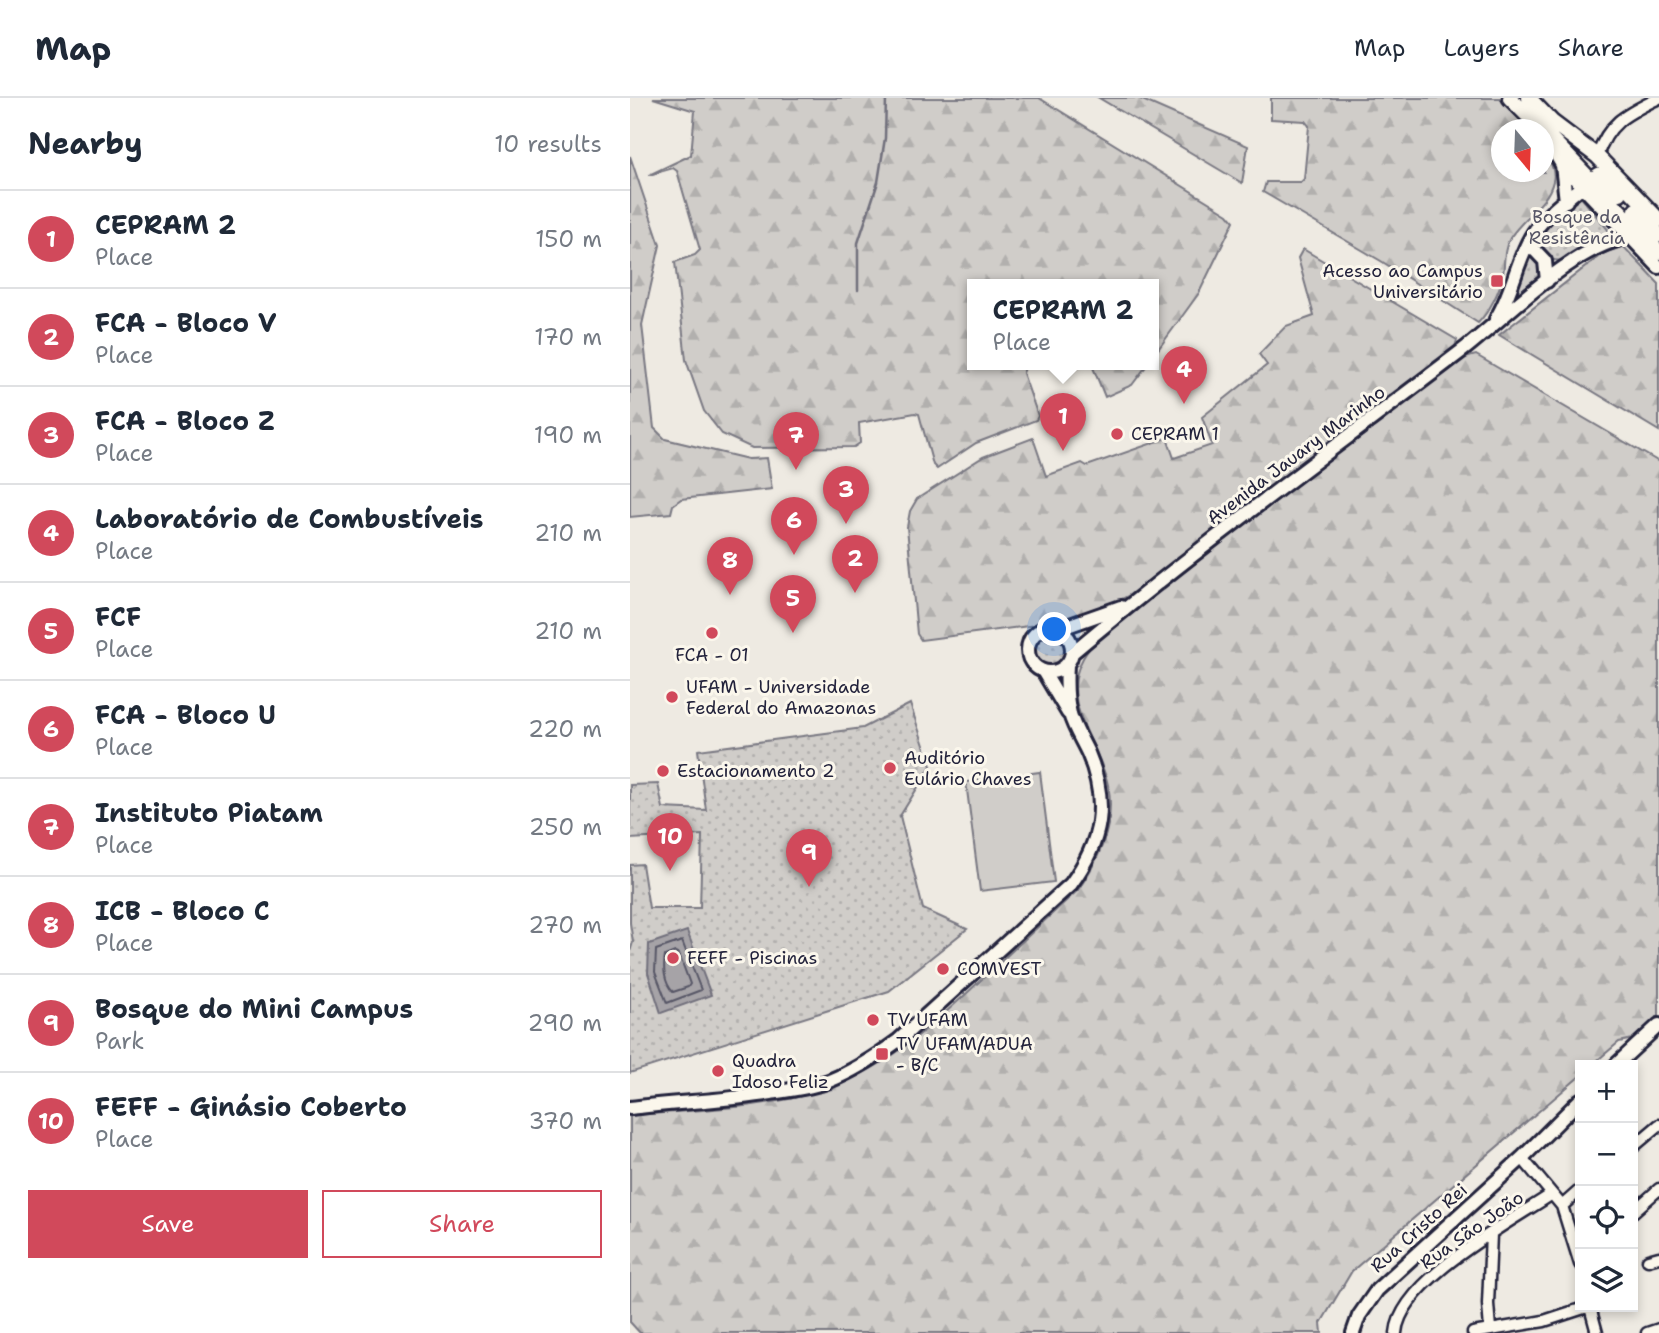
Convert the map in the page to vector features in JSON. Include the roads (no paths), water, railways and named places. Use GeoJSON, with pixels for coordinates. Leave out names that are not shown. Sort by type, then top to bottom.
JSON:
{"type":"FeatureCollection","features":[{"type":"Feature","properties":{"kind":"main road"},"geometry":{"type":"LineString","coordinates":[[1510,98],[1532,119]]}},
{"type":"Feature","properties":{"kind":"main road"},"geometry":{"type":"LineString","coordinates":[[1529,98],[1552,122],[1597,156],[1659,220]]}},
{"type":"Feature","properties":{"kind":"main road"},"geometry":{"type":"LineString","coordinates":[[1554,144],[1586,183],[1659,253]]}},
{"type":"Feature","properties":{"kind":"main road"},"geometry":{"type":"LineString","coordinates":[[1586,183],[1599,176],[1611,183],[1659,235]]}},
{"type":"Feature","properties":{"kind":"street"},"geometry":{"type":"LineString","coordinates":[[1597,156],[1614,124],[1630,112],[1659,98]]}},
{"type":"Feature","properties":{"kind":"street"},"geometry":{"type":"LineString","coordinates":[[1554,150],[1562,165],[1566,201]]}},
{"type":"Feature","properties":{"kind":"street"},"geometry":{"type":"LineString","coordinates":[[1562,165],[1586,183],[1629,237],[1659,267]]}},
{"type":"Feature","properties":{"kind":"street","name":"Avenida Jauary Marinho"},"geometry":{"type":"LineString","coordinates":[[1482,335],[1502,310],[1528,243],[1539,226],[1586,183]]}},
{"type":"Feature","properties":{"kind":"street","name":"Avenida Jauary Marinho"},"geometry":{"type":"LineString","coordinates":[[1069,659],[1131,603],[1482,335],[1547,281],[1604,243],[1629,237]]}},
{"type":"Feature","properties":{"kind":"street"},"geometry":{"type":"LineString","coordinates":[[1528,243],[1545,261],[1564,269]]}},
{"type":"Feature","properties":{"kind":"street"},"geometry":{"type":"LineString","coordinates":[[1545,261],[1547,281]]}},
{"type":"Feature","properties":{"kind":"street","name":"Avenida Jauary Marinho"},"geometry":{"type":"LineString","coordinates":[[1053,628],[1089,620],[1131,603]]}},
{"type":"Feature","properties":{"kind":"street"},"geometry":{"type":"LineString","coordinates":[[630,1108],[740,1098],[827,1082],[872,1059],[929,1016],[1071,884],[1086,864],[1095,841],[1100,818],[1100,785],[1070,715],[1042,671],[1033,665],[1028,648],[1030,641],[1039,631],[1053,628],[1066,634],[1072,646],[1067,691],[1070,715]]}},
{"type":"Feature","properties":{"kind":"street"},"geometry":{"type":"LineString","coordinates":[[1042,671],[1055,672],[1069,659]]}},
{"type":"Feature","properties":{"kind":"street"},"geometry":{"type":"LineString","coordinates":[[1621,1060],[1659,1025]]}},
{"type":"Feature","properties":{"kind":"street","name":"Rua Cristo Rei"},"geometry":{"type":"LineString","coordinates":[[1353,1333],[1366,1305],[1377,1290],[1522,1158],[1575,1105]]}},
{"type":"Feature","properties":{"kind":"street"},"geometry":{"type":"LineString","coordinates":[[1638,1143],[1659,1125]]}},
{"type":"Feature","properties":{"kind":"street"},"geometry":{"type":"LineString","coordinates":[[1522,1158],[1562,1206],[1576,1249]]}},
{"type":"Feature","properties":{"kind":"street"},"geometry":{"type":"LineString","coordinates":[[1638,1208],[1659,1189]]}},
{"type":"Feature","properties":{"kind":"street","name":"Rua São João"},"geometry":{"type":"LineString","coordinates":[[1396,1333],[1399,1317],[1412,1296],[1442,1268],[1552,1194]]}},
{"type":"Feature","properties":{"kind":"street"},"geometry":{"type":"LineString","coordinates":[[1562,1206],[1575,1195]]}},
{"type":"Feature","properties":{"kind":"street"},"geometry":{"type":"LineString","coordinates":[[1490,1329],[1488,1304],[1491,1234]]}},
{"type":"Feature","properties":{"kind":"street"},"geometry":{"type":"LineString","coordinates":[[1648,1260],[1659,1257]]}},
{"type":"Feature","properties":{"kind":"street"},"geometry":{"type":"LineString","coordinates":[[1473,1333],[1544,1321],[1575,1311]]}},
{"type":"Feature","properties":{"kind":"street"},"geometry":{"type":"LineString","coordinates":[[1591,1312],[1597,1333]]}},
{"type":"Feature","properties":{"kind":"street"},"geometry":{"type":"LineString","coordinates":[[1647,1333],[1659,1329]]}},
{"type":"Feature","properties":{"kind":"water","name":"FEFF - Piscinas"},"geometry":{"type":"Polygon","coordinates":[[[687,931],[711,995],[661,1013],[648,973],[649,944],[687,931]]]}},
{"type":"Feature","properties":{"kind":"waterway"},"geometry":{"type":"LineString","coordinates":[[858,290],[858,243],[878,182],[885,138],[886,98]]}},
{"type":"Feature","properties":{"kind":"place","name":"Acesso ao Campus Universitário"},"geometry":{"type":"Point","coordinates":[1497,281]}},
{"type":"Feature","properties":{"kind":"place","name":"Laboratório de Combustíveis"},"geometry":{"type":"Point","coordinates":[1184,404]}},
{"type":"Feature","properties":{"kind":"place","name":"CEPRAM 1"},"geometry":{"type":"Point","coordinates":[1117,434]}},
{"type":"Feature","properties":{"kind":"place","name":"CEPRAM 2"},"geometry":{"type":"Point","coordinates":[1063,451]}},
{"type":"Feature","properties":{"kind":"place","name":"Instituto Piatam"},"geometry":{"type":"Point","coordinates":[796,470]}},
{"type":"Feature","properties":{"kind":"place","name":"FCA - Bloco Z"},"geometry":{"type":"Point","coordinates":[846,524]}},
{"type":"Feature","properties":{"kind":"place","name":"FCA - Bloco U"},"geometry":{"type":"Point","coordinates":[794,555]}},
{"type":"Feature","properties":{"kind":"place","name":"FCA - Bloco V"},"geometry":{"type":"Point","coordinates":[855,593]}},
{"type":"Feature","properties":{"kind":"place","name":"ICB - Bloco C"},"geometry":{"type":"Point","coordinates":[730,595]}},
{"type":"Feature","properties":{"kind":"place","name":"FCA - 01"},"geometry":{"type":"Point","coordinates":[712,633]}},
{"type":"Feature","properties":{"kind":"place","name":"FCF"},"geometry":{"type":"Point","coordinates":[793,633]}},
{"type":"Feature","properties":{"kind":"place","name":"UFAM - Universidade Federal do Amazonas"},"geometry":{"type":"Point","coordinates":[672,697]}},
{"type":"Feature","properties":{"kind":"place","name":"Auditório Eulário Chaves"},"geometry":{"type":"Point","coordinates":[890,768]}},
{"type":"Feature","properties":{"kind":"place","name":"Estacionamento 2"},"geometry":{"type":"Point","coordinates":[663,771]}},
{"type":"Feature","properties":{"kind":"place","name":"FEFF - Ginásio Coberto"},"geometry":{"type":"Point","coordinates":[670,871]}},
{"type":"Feature","properties":{"kind":"place","name":"Bosque do Mini Campus"},"geometry":{"type":"Point","coordinates":[809,887]}},
{"type":"Feature","properties":{"kind":"place","name":"FEFF - Piscinas"},"geometry":{"type":"Point","coordinates":[673,958]}},
{"type":"Feature","properties":{"kind":"place","name":"COMVEST"},"geometry":{"type":"Point","coordinates":[943,969]}},
{"type":"Feature","properties":{"kind":"place","name":"TV UFAM"},"geometry":{"type":"Point","coordinates":[873,1020]}},
{"type":"Feature","properties":{"kind":"place","name":"TV UFAM/ADUA - B/C"},"geometry":{"type":"Point","coordinates":[882,1054]}},
{"type":"Feature","properties":{"kind":"place","name":"Quadra Idoso Feliz"},"geometry":{"type":"Point","coordinates":[718,1071]}},
{"type":"Feature","properties":{"kind":"park label","name":"Bosque da Resistência"},"geometry":{"type":"Point","coordinates":[1577,227]}}]}
